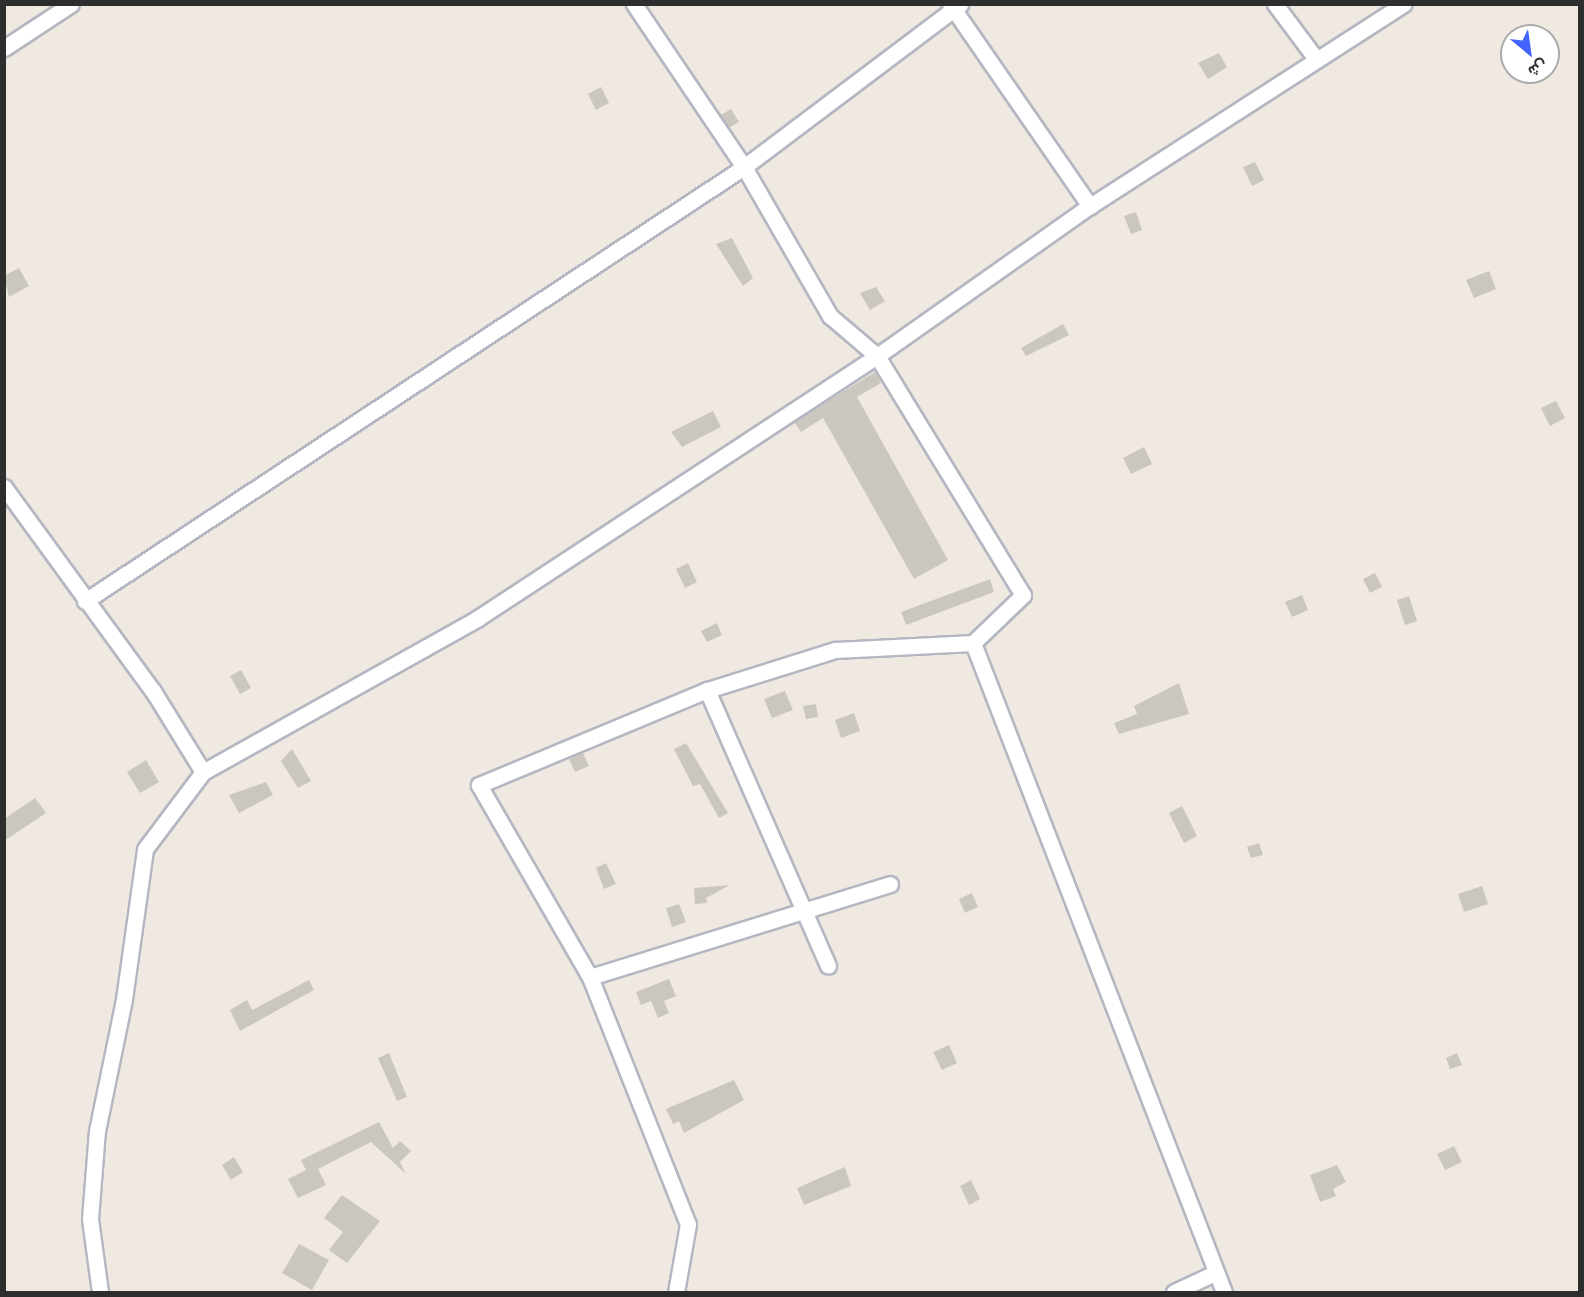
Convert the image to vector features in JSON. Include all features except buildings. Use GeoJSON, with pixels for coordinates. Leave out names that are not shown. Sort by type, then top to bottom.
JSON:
{"type":"FeatureCollection","features":[{"type":"Feature","properties":{"kind":"street"},"geometry":{"type":"LineString","coordinates":[[4,48],[71,4]]}},
{"type":"Feature","properties":{"kind":"street"},"geometry":{"type":"LineString","coordinates":[[634,4],[744,167],[830,316],[877,356],[1023,595],[973,643],[835,650],[707,690],[479,785],[590,977],[688,1224],[676,1293]]}},
{"type":"Feature","properties":{"kind":"street"},"geometry":{"type":"LineString","coordinates":[[1275,4],[1316,59]]}},
{"type":"Feature","properties":{"kind":"street"},"geometry":{"type":"LineString","coordinates":[[99,1293],[90,1219],[97,1131],[124,999],[145,849],[203,772],[478,618],[877,356],[1090,206],[1404,4]]}},
{"type":"Feature","properties":{"kind":"street"},"geometry":{"type":"LineString","coordinates":[[85,601],[744,167],[954,6],[1090,206]]}},
{"type":"Feature","properties":{"kind":"street"},"geometry":{"type":"LineString","coordinates":[[4,488],[153,691],[203,772]]}},
{"type":"Feature","properties":{"kind":"street"},"geometry":{"type":"LineString","coordinates":[[973,643],[1224,1293]]}},
{"type":"Feature","properties":{"kind":"street"},"geometry":{"type":"LineString","coordinates":[[707,690],[800,912],[828,966]]}},
{"type":"Feature","properties":{"kind":"street"},"geometry":{"type":"LineString","coordinates":[[590,977],[890,884]]}},
{"type":"Feature","properties":{"kind":"street"},"geometry":{"type":"LineString","coordinates":[[1174,1293],[1215,1273]]}}]}
